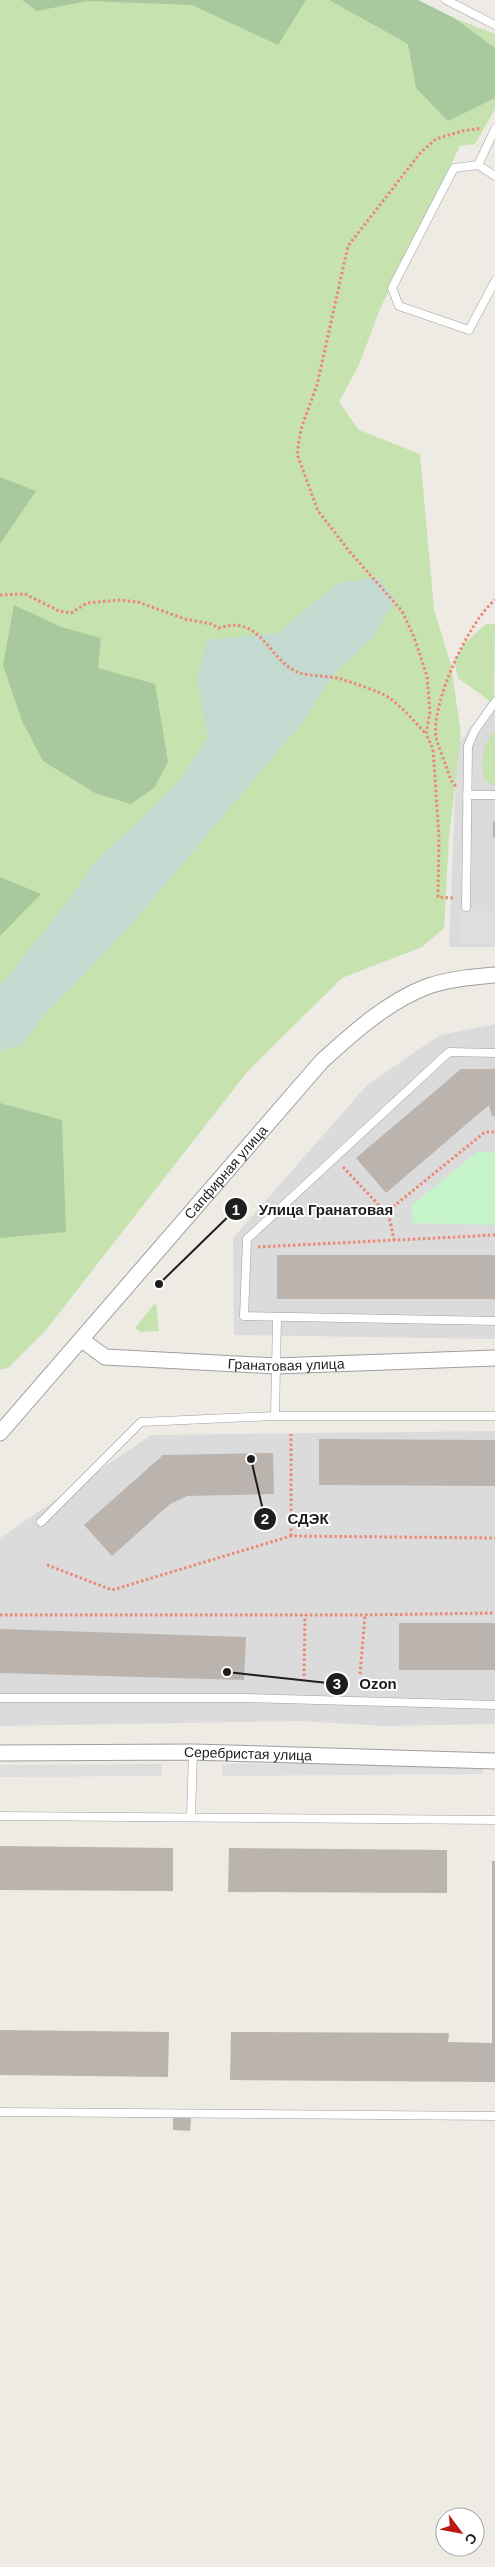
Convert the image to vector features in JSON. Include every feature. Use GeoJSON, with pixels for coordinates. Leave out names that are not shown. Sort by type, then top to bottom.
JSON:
{"type":"FeatureCollection","features":[{"type":"Feature","properties":{"kind":"street","name":"Сапфирная улица"},"geometry":{"type":"LineString","coordinates":[[0,1433],[305,1079],[350,1036],[383,1011],[426,987],[471,977],[495,975]]}},
{"type":"Feature","properties":{"kind":"street","name":"Гранатовая улица"},"geometry":{"type":"LineString","coordinates":[[82,1340],[105,1357],[276,1366],[495,1358]]}},
{"type":"Feature","properties":{"kind":"street","name":"Серебристая улица"},"geometry":{"type":"LineString","coordinates":[[0,1753],[193,1752],[495,1761]]}},
{"type":"Feature","properties":{"kind":"lane"},"geometry":{"type":"LineString","coordinates":[[446,0],[495,25]]}},
{"type":"Feature","properties":{"kind":"lane"},"geometry":{"type":"LineString","coordinates":[[478,165],[491,128]]}},
{"type":"Feature","properties":{"kind":"lane"},"geometry":{"type":"LineString","coordinates":[[495,176],[478,165],[454,168],[392,288],[399,306],[469,330],[495,281]]}},
{"type":"Feature","properties":{"kind":"lane"},"geometry":{"type":"LineString","coordinates":[[466,907],[466,795],[470,740],[495,702]]}},
{"type":"Feature","properties":{"kind":"lane"},"geometry":{"type":"LineString","coordinates":[[466,795],[495,795]]}},
{"type":"Feature","properties":{"kind":"lane"},"geometry":{"type":"LineString","coordinates":[[495,1052],[449,1052],[247,1239],[244,1316],[495,1320]]}},
{"type":"Feature","properties":{"kind":"lane"},"geometry":{"type":"LineString","coordinates":[[275,1416],[277,1317]]}},
{"type":"Feature","properties":{"kind":"lane"},"geometry":{"type":"LineString","coordinates":[[41,1522],[141,1422],[275,1416],[495,1416]]}},
{"type":"Feature","properties":{"kind":"lane"},"geometry":{"type":"LineString","coordinates":[[0,1698],[244,1698],[495,1705]]}},
{"type":"Feature","properties":{"kind":"lane"},"geometry":{"type":"LineString","coordinates":[[191,1817],[193,1752]]}},
{"type":"Feature","properties":{"kind":"lane"},"geometry":{"type":"LineString","coordinates":[[0,1816],[495,1820]]}},
{"type":"Feature","properties":{"kind":"lane"},"geometry":{"type":"LineString","coordinates":[[0,2112],[495,2116]]}},
{"type":"Feature","properties":{"kind":"path"},"geometry":{"type":"LineString","coordinates":[[426,734],[430,712],[427,676],[414,637],[402,611],[350,552],[318,511],[297,454],[301,429],[317,385],[348,246],[421,152],[436,138],[462,131],[491,128]]}},
{"type":"Feature","properties":{"kind":"path"},"geometry":{"type":"LineString","coordinates":[[0,595],[25,594],[59,611],[71,612],[87,603],[118,600],[138,602],[185,619],[211,624],[219,628],[231,624],[253,631],[268,643],[278,658],[300,673],[342,680],[390,698],[426,734],[433,749],[439,838],[438,897],[466,898]]}},
{"type":"Feature","properties":{"kind":"path"},"geometry":{"type":"LineString","coordinates":[[466,795],[453,784],[436,737],[437,714],[449,673],[471,629],[486,607],[495,600]]}},
{"type":"Feature","properties":{"kind":"path"},"geometry":{"type":"LineString","coordinates":[[389,1216],[394,1206],[485,1132],[495,1132]]}},
{"type":"Feature","properties":{"kind":"path"},"geometry":{"type":"LineString","coordinates":[[334,1158],[389,1216],[394,1240]]}},
{"type":"Feature","properties":{"kind":"path"},"geometry":{"type":"LineString","coordinates":[[246,1247],[495,1235]]}},
{"type":"Feature","properties":{"kind":"path"},"geometry":{"type":"LineString","coordinates":[[291,1434],[291,1536]]}},
{"type":"Feature","properties":{"kind":"path"},"geometry":{"type":"LineString","coordinates":[[47,1565],[112,1590],[291,1536],[495,1538]]}},
{"type":"Feature","properties":{"kind":"path"},"geometry":{"type":"LineString","coordinates":[[0,1615],[495,1613]]}},
{"type":"Feature","properties":{"kind":"path"},"geometry":{"type":"LineString","coordinates":[[304,1676],[305,1615]]}},
{"type":"Feature","properties":{"kind":"path"},"geometry":{"type":"LineString","coordinates":[[360,1674],[366,1615]]}},
{"type":"Feature","properties":{"kind":"shaded area"},"geometry":{"type":"Polygon","coordinates":[[[495,693],[495,947],[449,947],[457,747],[495,693]]]}},
{"type":"Feature","properties":{"kind":"shaded area"},"geometry":{"type":"Polygon","coordinates":[[[461,911],[495,911],[495,944],[461,944],[461,911]]]}},
{"type":"Feature","properties":{"kind":"shaded area"},"geometry":{"type":"Polygon","coordinates":[[[495,1024],[495,1339],[234,1335],[233,1238],[367,1085],[440,1035],[495,1024]]]}},
{"type":"Feature","properties":{"kind":"shaded area"},"geometry":{"type":"Polygon","coordinates":[[[495,1431],[495,1724],[384,1726],[302,1721],[0,1726],[0,1538],[151,1435],[495,1431]]]}},
{"type":"Feature","properties":{"kind":"shaded area"},"geometry":{"type":"Polygon","coordinates":[[[483,1761],[483,1774],[222,1776],[222,1764],[483,1761]]]}},
{"type":"Feature","properties":{"kind":"shaded area"},"geometry":{"type":"Polygon","coordinates":[[[162,1764],[162,1776],[0,1777],[0,1765],[162,1764]]]}},
{"type":"Feature","properties":{"kind":"green space"},"geometry":{"type":"Polygon","coordinates":[[[0,0],[418,0],[454,18],[495,34],[495,109],[475,144],[460,146],[380,309],[359,365],[339,402],[359,430],[420,454],[434,609],[451,665],[461,734],[449,838],[444,928],[422,947],[342,978],[247,1072],[46,1330],[8,1368],[0,1370],[0,0]]]}},
{"type":"Feature","properties":{"kind":"green space"},"geometry":{"type":"Polygon","coordinates":[[[22,0],[306,0],[278,45],[192,5],[87,1],[37,11],[22,0]]]}},
{"type":"Feature","properties":{"kind":"green space"},"geometry":{"type":"Polygon","coordinates":[[[329,0],[418,0],[454,18],[495,48],[495,98],[448,121],[416,88],[408,44],[329,0]]]}},
{"type":"Feature","properties":{"kind":"green space"},"geometry":{"type":"Polygon","coordinates":[[[0,477],[36,491],[0,544],[0,477]]]}},
{"type":"Feature","properties":{"kind":"green space"},"geometry":{"type":"Polygon","coordinates":[[[377,577],[395,600],[374,636],[331,678],[303,722],[122,935],[47,1012],[22,1045],[0,1050],[0,986],[70,899],[93,864],[178,783],[208,738],[197,679],[207,640],[277,633],[338,583],[377,577]]]}},
{"type":"Feature","properties":{"kind":"green space"},"geometry":{"type":"Polygon","coordinates":[[[14,605],[61,627],[101,638],[98,668],[155,684],[168,762],[154,788],[131,804],[95,793],[43,761],[22,721],[3,665],[14,605]]]}},
{"type":"Feature","properties":{"kind":"green space"},"geometry":{"type":"Polygon","coordinates":[[[486,624],[495,624],[494,704],[458,678],[454,661],[464,644],[486,624]]]}},
{"type":"Feature","properties":{"kind":"green space"},"geometry":{"type":"Polygon","coordinates":[[[495,730],[495,786],[484,780],[482,759],[487,742],[495,730]]]}},
{"type":"Feature","properties":{"kind":"green space"},"geometry":{"type":"Polygon","coordinates":[[[0,877],[41,894],[0,936],[0,877]]]}},
{"type":"Feature","properties":{"kind":"green space"},"geometry":{"type":"Polygon","coordinates":[[[0,1103],[62,1120],[66,1232],[0,1238],[0,1103]]]}},
{"type":"Feature","properties":{"kind":"green space"},"geometry":{"type":"Polygon","coordinates":[[[477,1152],[495,1152],[495,1225],[412,1223],[412,1205],[477,1152]]]}},
{"type":"Feature","properties":{"kind":"green space"},"geometry":{"type":"Polygon","coordinates":[[[156,1302],[159,1331],[141,1332],[135,1328],[156,1302]]]}},
{"type":"Feature","properties":{"kind":"building"},"geometry":{"type":"Polygon","coordinates":[[[493,822],[495,822],[495,838],[493,838],[493,822]]]}},
{"type":"Feature","properties":{"kind":"building"},"geometry":{"type":"Polygon","coordinates":[[[461,1069],[495,1069],[495,1116],[492,1116],[489,1105],[386,1193],[356,1158],[461,1069]]]}},
{"type":"Feature","properties":{"kind":"building"},"geometry":{"type":"Polygon","coordinates":[[[277,1255],[495,1255],[495,1299],[277,1299],[277,1255]]]}},
{"type":"Feature","properties":{"kind":"building"},"geometry":{"type":"Polygon","coordinates":[[[319,1439],[495,1440],[495,1486],[319,1485],[319,1439]]]}},
{"type":"Feature","properties":{"kind":"building"},"geometry":{"type":"Polygon","coordinates":[[[273,1453],[274,1494],[187,1496],[170,1504],[112,1556],[84,1525],[163,1455],[273,1453]]]}},
{"type":"Feature","properties":{"kind":"building"},"geometry":{"type":"Polygon","coordinates":[[[399,1623],[495,1623],[495,1670],[399,1670],[399,1623]]]}},
{"type":"Feature","properties":{"kind":"building"},"geometry":{"type":"Polygon","coordinates":[[[0,1629],[246,1637],[244,1680],[0,1673],[0,1629]]]}},
{"type":"Feature","properties":{"kind":"building"},"geometry":{"type":"Polygon","coordinates":[[[0,1846],[173,1848],[173,1891],[0,1890],[0,1846]]]}},
{"type":"Feature","properties":{"kind":"building"},"geometry":{"type":"Polygon","coordinates":[[[229,1848],[447,1850],[447,1893],[228,1892],[229,1848]]]}},
{"type":"Feature","properties":{"kind":"building"},"geometry":{"type":"Polygon","coordinates":[[[492,1861],[495,1861],[495,2082],[230,2080],[231,2032],[449,2033],[448,2042],[492,2043],[492,1861]]]}},
{"type":"Feature","properties":{"kind":"building"},"geometry":{"type":"Polygon","coordinates":[[[0,2030],[169,2032],[168,2077],[0,2075],[0,2030]]]}},
{"type":"Feature","properties":{"kind":"building"},"geometry":{"type":"Polygon","coordinates":[[[173,2117],[191,2118],[190,2131],[173,2130],[173,2117]]]}},
{"type":"Feature","properties":{"kind":"place","name":"Улица Гранатовая"},"geometry":{"type":"Point","coordinates":[159,1284]}},
{"type":"Feature","properties":{"kind":"place","name":"СДЭК"},"geometry":{"type":"Point","coordinates":[251,1459]}},
{"type":"Feature","properties":{"kind":"place","name":"Ozon"},"geometry":{"type":"Point","coordinates":[227,1672]}}]}
